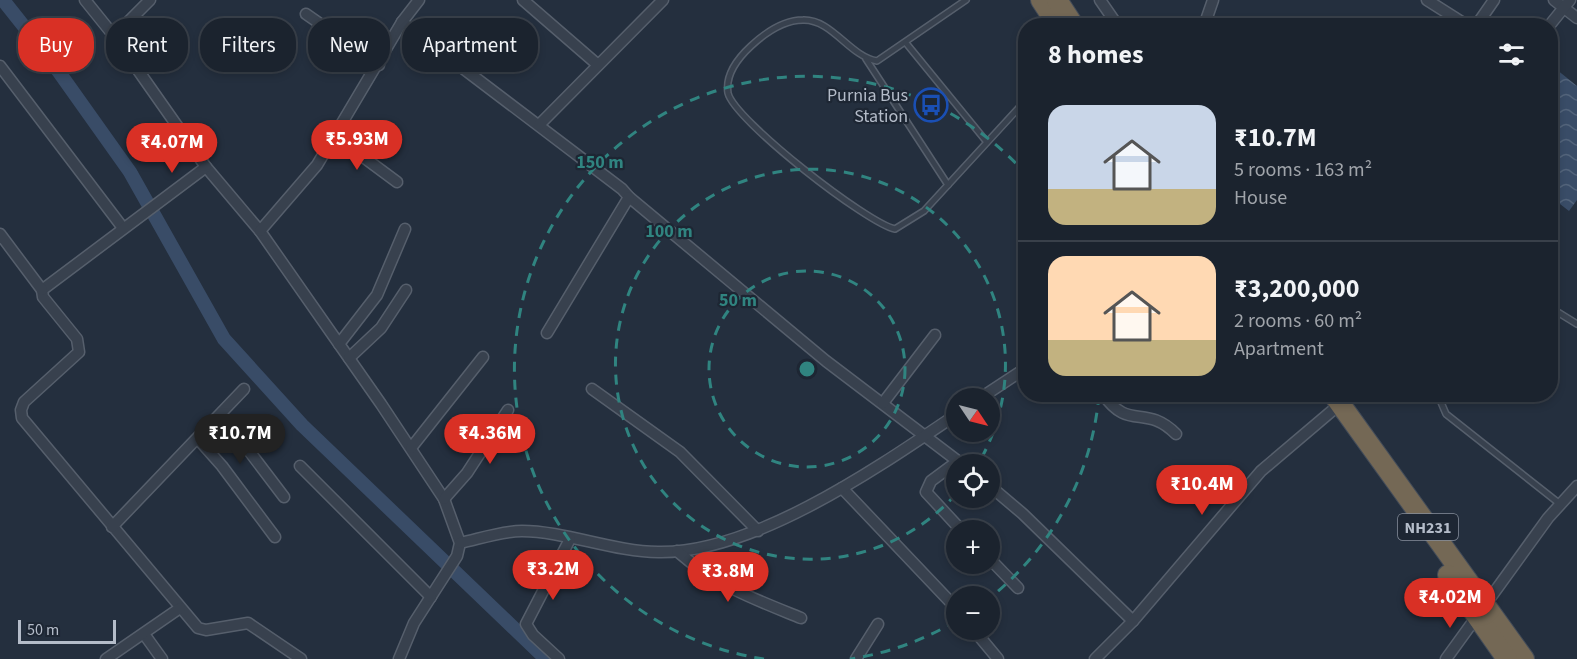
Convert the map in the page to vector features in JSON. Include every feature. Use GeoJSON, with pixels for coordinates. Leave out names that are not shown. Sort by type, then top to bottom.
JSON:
{"type":"FeatureCollection","features":[{"type":"Feature","properties":{"kind":"highway"},"geometry":{"type":"LineString","coordinates":[[1041,0],[1053,18]]}},
{"type":"Feature","properties":{"kind":"highway"},"geometry":{"type":"LineString","coordinates":[[1057,0],[1069,18]]}},
{"type":"Feature","properties":{"kind":"highway","name":"NH231"},"geometry":{"type":"LineString","coordinates":[[1334,404],[1481,609],[1524,659]]}},
{"type":"Feature","properties":{"kind":"highway","name":"NH231"},"geometry":{"type":"LineString","coordinates":[[1481,609],[1508,659]]}},
{"type":"Feature","properties":{"kind":"street"},"geometry":{"type":"LineString","coordinates":[[85,0],[106,26]]}},
{"type":"Feature","properties":{"kind":"street"},"geometry":{"type":"LineString","coordinates":[[132,18],[150,0]]}},
{"type":"Feature","properties":{"kind":"street"},"geometry":{"type":"LineString","coordinates":[[405,18],[417,0]]}},
{"type":"Feature","properties":{"kind":"street"},"geometry":{"type":"LineString","coordinates":[[523,0],[598,65]]}},
{"type":"Feature","properties":{"kind":"street"},"geometry":{"type":"LineString","coordinates":[[538,125],[663,0]]}},
{"type":"Feature","properties":{"kind":"street"},"geometry":{"type":"LineString","coordinates":[[1100,0],[1112,18]]}},
{"type":"Feature","properties":{"kind":"street"},"geometry":{"type":"LineString","coordinates":[[1207,18],[1214,0]]}},
{"type":"Feature","properties":{"kind":"street"},"geometry":{"type":"LineString","coordinates":[[1428,0],[1456,18]]}},
{"type":"Feature","properties":{"kind":"street"},"geometry":{"type":"LineString","coordinates":[[1482,18],[1494,0]]}},
{"type":"Feature","properties":{"kind":"street"},"geometry":{"type":"LineString","coordinates":[[1554,0],[1568,3],[1577,18]]}},
{"type":"Feature","properties":{"kind":"street"},"geometry":{"type":"LineString","coordinates":[[1556,18],[1568,3]]}},
{"type":"Feature","properties":{"kind":"street"},"geometry":{"type":"LineString","coordinates":[[306,14],[312,18]]}},
{"type":"Feature","properties":{"kind":"street"},"geometry":{"type":"LineString","coordinates":[[390,44],[402,22]]}},
{"type":"Feature","properties":{"kind":"street"},"geometry":{"type":"LineString","coordinates":[[0,66],[123,228]]}},
{"type":"Feature","properties":{"kind":"street"},"geometry":{"type":"LineString","coordinates":[[139,72],[206,167],[260,231],[444,499],[460,543],[457,556],[414,622],[399,659]]}},
{"type":"Feature","properties":{"kind":"street"},"geometry":{"type":"LineString","coordinates":[[260,231],[297,191],[375,72]]}},
{"type":"Feature","properties":{"kind":"street"},"geometry":{"type":"LineString","coordinates":[[468,72],[622,189],[826,361],[948,454]]}},
{"type":"Feature","properties":{"kind":"street"},"geometry":{"type":"LineString","coordinates":[[335,136],[397,182]]}},
{"type":"Feature","properties":{"kind":"street"},"geometry":{"type":"LineString","coordinates":[[42,290],[206,167]]}},
{"type":"Feature","properties":{"kind":"street"},"geometry":{"type":"LineString","coordinates":[[547,333],[629,197]]}},
{"type":"Feature","properties":{"kind":"street"},"geometry":{"type":"LineString","coordinates":[[339,344],[377,295],[405,229]]}},
{"type":"Feature","properties":{"kind":"street"},"geometry":{"type":"LineString","coordinates":[[0,234],[42,290],[43,297],[77,339],[79,352],[24,402],[21,410],[22,418],[198,628],[206,630],[248,623],[301,659]]}},
{"type":"Feature","properties":{"kind":"street"},"geometry":{"type":"LineString","coordinates":[[349,358],[381,328],[406,290]]}},
{"type":"Feature","properties":{"kind":"street"},"geometry":{"type":"LineString","coordinates":[[883,403],[935,335]]}},
{"type":"Feature","properties":{"kind":"street"},"geometry":{"type":"LineString","coordinates":[[411,448],[483,357]]}},
{"type":"Feature","properties":{"kind":"street"},"geometry":{"type":"LineString","coordinates":[[996,388],[1018,374]]}},
{"type":"Feature","properties":{"kind":"street"},"geometry":{"type":"LineString","coordinates":[[112,527],[244,388]]}},
{"type":"Feature","properties":{"kind":"street"},"geometry":{"type":"LineString","coordinates":[[592,389],[680,452],[758,531]]}},
{"type":"Feature","properties":{"kind":"street"},"geometry":{"type":"LineString","coordinates":[[1108,402],[1113,409],[1128,417],[1159,420],[1176,434]]}},
{"type":"Feature","properties":{"kind":"street"},"geometry":{"type":"LineString","coordinates":[[1095,659],[1133,621],[1261,471],[1334,404]]}},
{"type":"Feature","properties":{"kind":"street"},"geometry":{"type":"LineString","coordinates":[[444,499],[468,472],[508,410]]}},
{"type":"Feature","properties":{"kind":"street"},"geometry":{"type":"LineString","coordinates":[[220,414],[284,497]]}},
{"type":"Feature","properties":{"kind":"street"},"geometry":{"type":"LineString","coordinates":[[460,543],[522,531],[657,552],[677,551],[758,531],[842,488],[946,421]]}},
{"type":"Feature","properties":{"kind":"street"},"geometry":{"type":"LineString","coordinates":[[198,439],[222,466],[275,537]]}},
{"type":"Feature","properties":{"kind":"street"},"geometry":{"type":"LineString","coordinates":[[300,466],[431,597]]}},
{"type":"Feature","properties":{"kind":"street"},"geometry":{"type":"LineString","coordinates":[[946,472],[931,481],[926,492],[952,520]]}},
{"type":"Feature","properties":{"kind":"street"},"geometry":{"type":"LineString","coordinates":[[1446,659],[1560,504],[1577,486]]}},
{"type":"Feature","properties":{"kind":"street"},"geometry":{"type":"LineString","coordinates":[[842,488],[946,597]]}},
{"type":"Feature","properties":{"kind":"street"},"geometry":{"type":"LineString","coordinates":[[1000,494],[1133,621]]}},
{"type":"Feature","properties":{"kind":"street"},"geometry":{"type":"LineString","coordinates":[[559,659],[533,635],[526,624],[570,539]]}},
{"type":"Feature","properties":{"kind":"street"},"geometry":{"type":"LineString","coordinates":[[677,551],[702,573],[723,585],[801,618]]}},
{"type":"Feature","properties":{"kind":"street"},"geometry":{"type":"LineString","coordinates":[[1000,569],[1018,588]]}},
{"type":"Feature","properties":{"kind":"street"},"geometry":{"type":"LineString","coordinates":[[106,659],[180,608]]}},
{"type":"Feature","properties":{"kind":"street"},"geometry":{"type":"LineString","coordinates":[[856,659],[878,624]]}},
{"type":"Feature","properties":{"kind":"street"},"geometry":{"type":"LineString","coordinates":[[144,634],[162,659]]}},
{"type":"Feature","properties":{"kind":"street"},"geometry":{"type":"LineString","coordinates":[[982,640],[998,659]]}},
{"type":"Feature","properties":{"kind":"lane"},"geometry":{"type":"LineString","coordinates":[[866,59],[877,61],[966,0]]}},
{"type":"Feature","properties":{"kind":"lane"},"geometry":{"type":"LineString","coordinates":[[948,185],[866,59],[821,24],[802,19],[778,27],[748,49],[731,70],[727,81],[729,96],[746,118],[784,154],[884,227],[896,229],[924,212],[1018,108]]}},
{"type":"Feature","properties":{"kind":"lane"},"geometry":{"type":"LineString","coordinates":[[906,43],[986,141]]}},
{"type":"Feature","properties":{"kind":"lane"},"geometry":{"type":"LineString","coordinates":[[1558,312],[1577,324]]}},
{"type":"Feature","properties":{"kind":"lane"},"geometry":{"type":"LineString","coordinates":[[1441,402],[1452,420],[1560,504]]}},
{"type":"Feature","properties":{"kind":"water"},"geometry":{"type":"Polygon","coordinates":[[[1558,71],[1577,86],[1577,200],[1569,211],[1558,202],[1558,71]]]}},
{"type":"Feature","properties":{"kind":"waterway"},"geometry":{"type":"LineString","coordinates":[[3,0],[49,58],[130,172],[224,339],[302,425],[546,659]]}},
{"type":"Feature","properties":{"kind":"place","name":"Purnia Bus Station"},"geometry":{"type":"Point","coordinates":[931,105]}}]}
